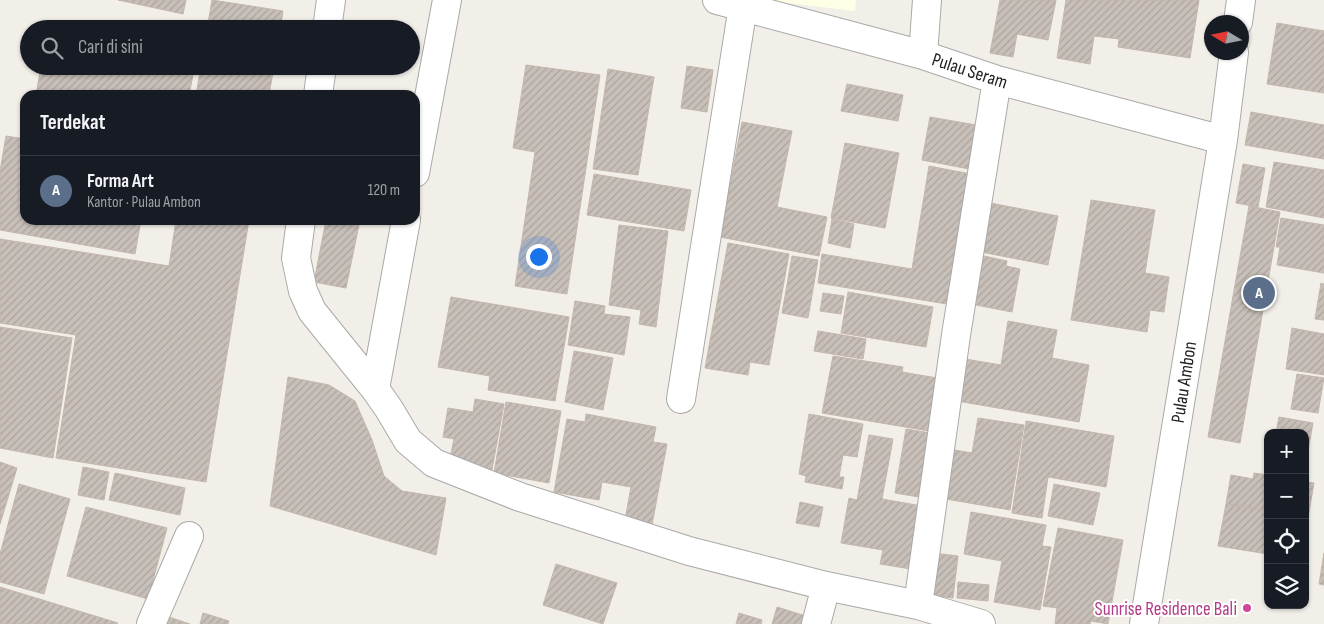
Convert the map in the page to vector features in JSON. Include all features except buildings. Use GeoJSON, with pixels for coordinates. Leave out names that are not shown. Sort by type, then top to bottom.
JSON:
{"type":"FeatureCollection","features":[{"type":"Feature","properties":{"kind":"street"},"geometry":{"type":"LineString","coordinates":[[328,20],[331,0]]}},
{"type":"Feature","properties":{"kind":"street"},"geometry":{"type":"LineString","coordinates":[[420,146],[447,0]]}},
{"type":"Feature","properties":{"kind":"street","name":"Pulau Seram"},"geometry":{"type":"LineString","coordinates":[[717,0],[923,55],[997,80],[1223,140]]}},
{"type":"Feature","properties":{"kind":"street"},"geometry":{"type":"LineString","coordinates":[[923,55],[927,0]]}},
{"type":"Feature","properties":{"kind":"street"},"geometry":{"type":"LineString","coordinates":[[1239,15],[1241,0]]}},
{"type":"Feature","properties":{"kind":"street"},"geometry":{"type":"LineString","coordinates":[[681,399],[743,6]]}},
{"type":"Feature","properties":{"kind":"street","name":"Pulau Ambon"},"geometry":{"type":"LineString","coordinates":[[1144,624],[1223,140],[1233,60]]}},
{"type":"Feature","properties":{"kind":"street"},"geometry":{"type":"LineString","coordinates":[[319,90],[321,75]]}},
{"type":"Feature","properties":{"kind":"street"},"geometry":{"type":"LineString","coordinates":[[918,605],[956,335],[997,80]]}},
{"type":"Feature","properties":{"kind":"street"},"geometry":{"type":"LineString","coordinates":[[300,225],[296,258],[303,291],[312,311],[375,389],[408,441],[434,463],[520,497],[690,551],[826,586],[918,605],[982,624]]}},
{"type":"Feature","properties":{"kind":"street"},"geometry":{"type":"LineString","coordinates":[[375,389],[405,225]]}},
{"type":"Feature","properties":{"kind":"street"},"geometry":{"type":"LineString","coordinates":[[151,624],[189,536]]}},
{"type":"Feature","properties":{"kind":"street"},"geometry":{"type":"LineString","coordinates":[[816,624],[826,586]]}},
{"type":"Feature","properties":{"kind":"shaded area"},"geometry":{"type":"Polygon","coordinates":[[[763,0],[856,0],[855,11],[763,0]]]}},
{"type":"Feature","properties":{"kind":"place","name":"Forma Art"},"geometry":{"type":"Point","coordinates":[1259,293]}},
{"type":"Feature","properties":{"kind":"place","name":"Sunrise Residence Bali"},"geometry":{"type":"Point","coordinates":[1247,608]}}]}
